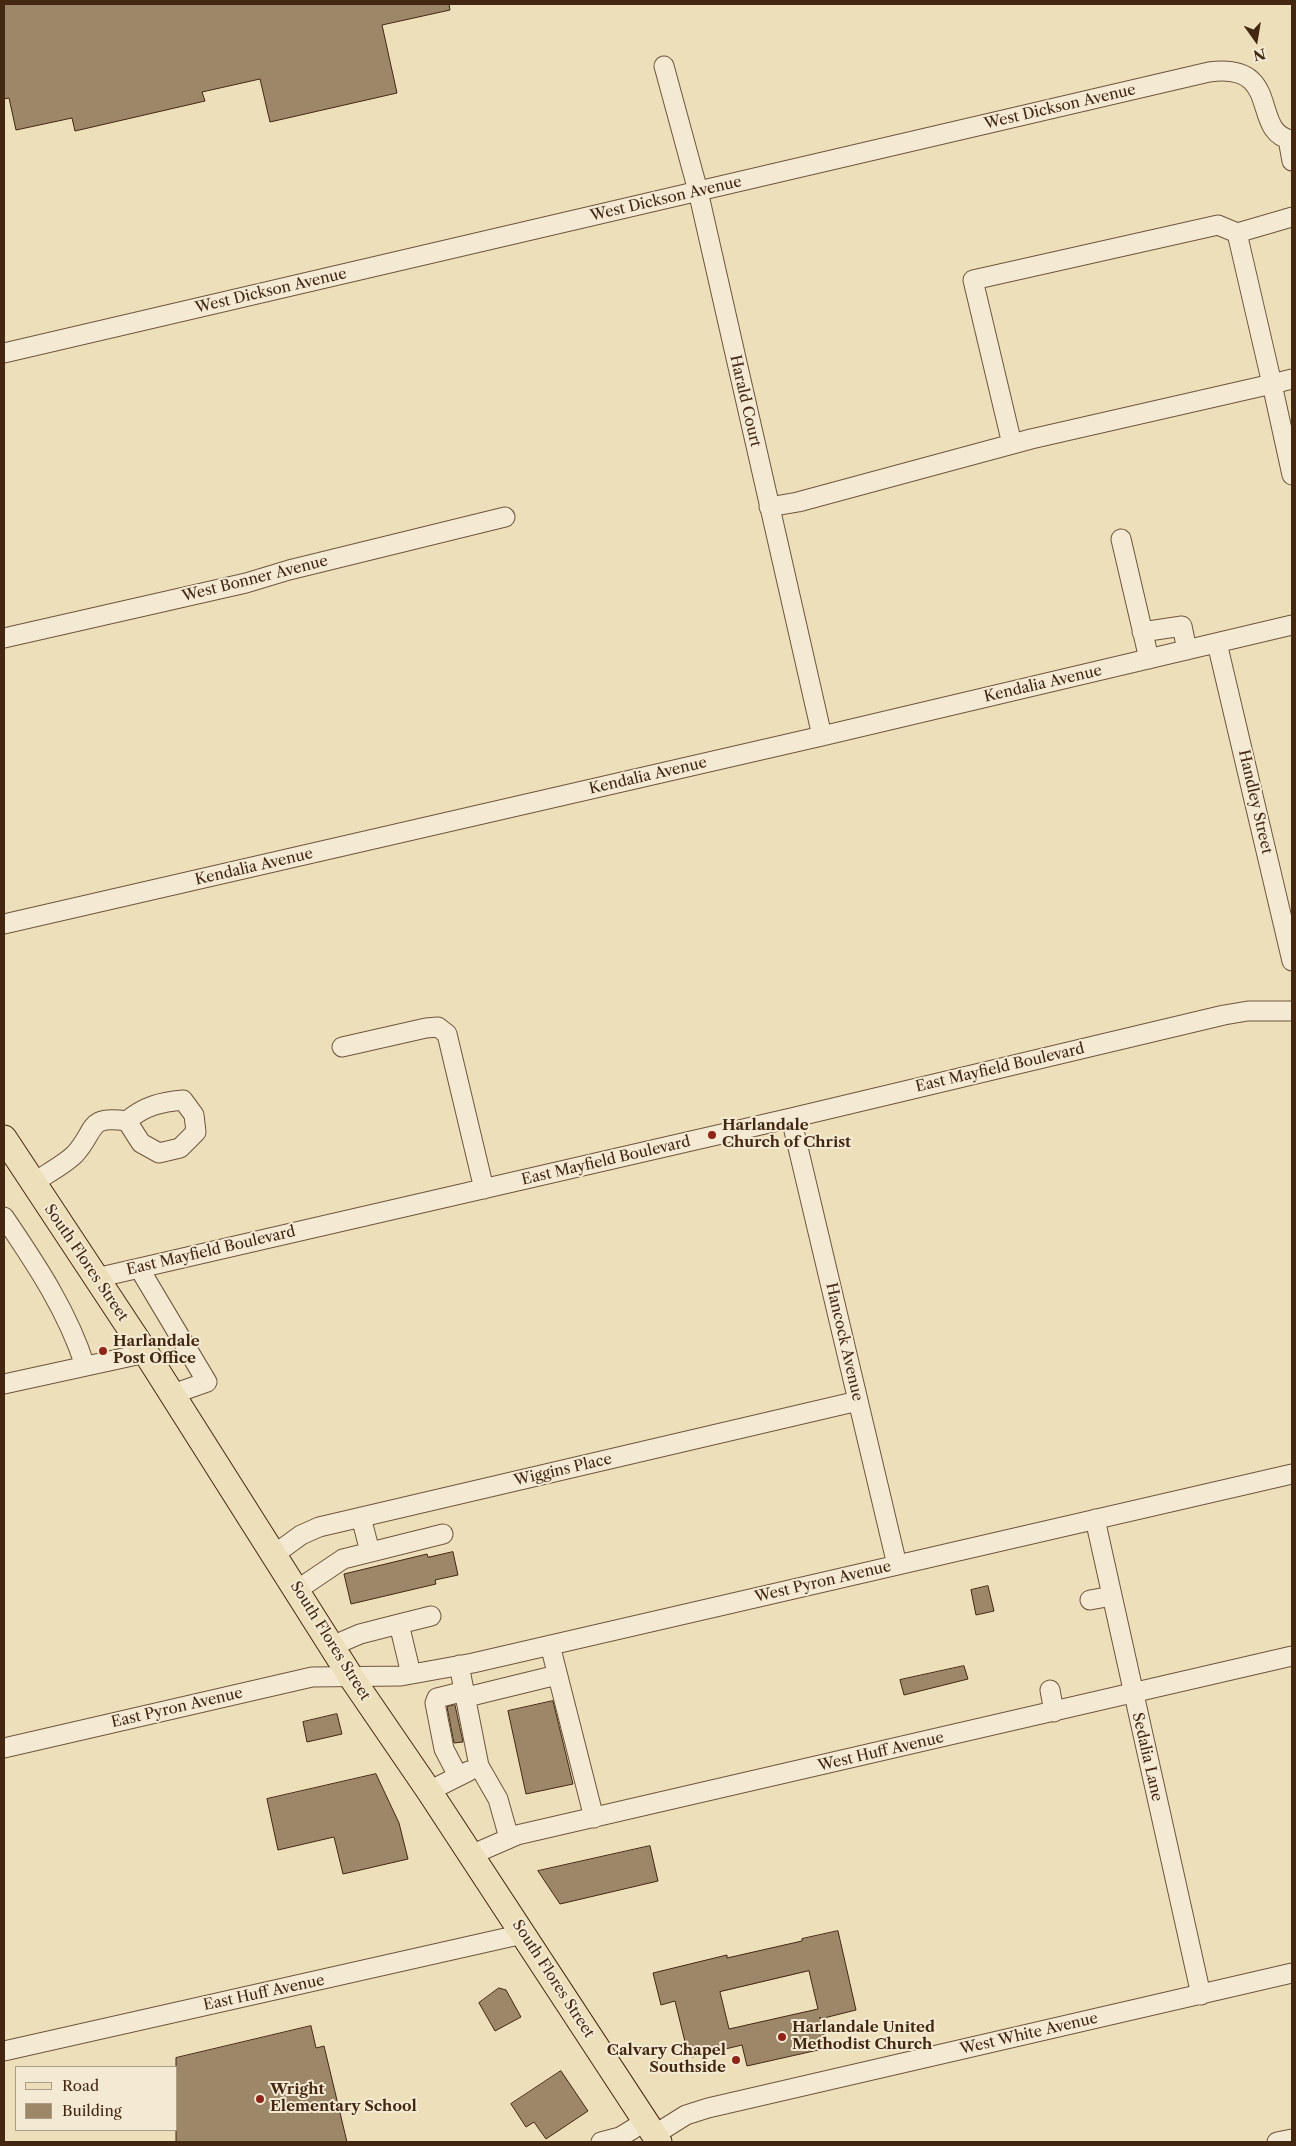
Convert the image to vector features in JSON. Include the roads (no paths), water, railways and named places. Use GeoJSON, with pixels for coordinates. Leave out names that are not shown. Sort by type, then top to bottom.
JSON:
{"type":"FeatureCollection","features":[{"type":"Feature","properties":{"kind":"main road","name":"South Flores Street"},"geometry":{"type":"LineString","coordinates":[[4,1138],[146,1353],[275,1554],[351,1677],[471,1854],[653,2133]]}},
{"type":"Feature","properties":{"kind":"street","name":"Harald Court"},"geometry":{"type":"LineString","coordinates":[[664,66],[698,191],[822,736]]}},
{"type":"Feature","properties":{"kind":"street","name":"West Dickson Avenue"},"geometry":{"type":"LineString","coordinates":[[4,353],[1227,70],[1246,76],[1254,83],[1276,132],[1290,140]]}},
{"type":"Feature","properties":{"kind":"street"},"geometry":{"type":"LineString","coordinates":[[1290,140],[1292,161]]}},
{"type":"Feature","properties":{"kind":"street"},"geometry":{"type":"LineString","coordinates":[[1012,444],[972,280],[1218,225],[1237,233],[1292,216]]}},
{"type":"Feature","properties":{"kind":"street"},"geometry":{"type":"LineString","coordinates":[[1237,233],[1292,475]]}},
{"type":"Feature","properties":{"kind":"street"},"geometry":{"type":"LineString","coordinates":[[769,507],[798,502],[1012,444],[1292,379]]}},
{"type":"Feature","properties":{"kind":"street","name":"West Bonner Avenue"},"geometry":{"type":"LineString","coordinates":[[4,638],[246,584],[289,570],[505,517]]}},
{"type":"Feature","properties":{"kind":"street"},"geometry":{"type":"LineString","coordinates":[[1121,538],[1148,659]]}},
{"type":"Feature","properties":{"kind":"street","name":"Kendalia Avenue"},"geometry":{"type":"LineString","coordinates":[[4,924],[822,736],[1292,625]]}},
{"type":"Feature","properties":{"kind":"street"},"geometry":{"type":"LineString","coordinates":[[1142,632],[1182,626],[1186,650]]}},
{"type":"Feature","properties":{"kind":"street","name":"Handley Street"},"geometry":{"type":"LineString","coordinates":[[1217,643],[1292,961]]}},
{"type":"Feature","properties":{"kind":"street","name":"East Mayfield Boulevard"},"geometry":{"type":"LineString","coordinates":[[96,1278],[791,1118],[1224,1015],[1248,1011],[1292,1010]]}},
{"type":"Feature","properties":{"kind":"street"},"geometry":{"type":"LineString","coordinates":[[342,1047],[426,1028],[438,1027],[447,1034],[484,1189]]}},
{"type":"Feature","properties":{"kind":"street"},"geometry":{"type":"LineString","coordinates":[[34,1183],[74,1155],[94,1124],[108,1118],[127,1121]]}},
{"type":"Feature","properties":{"kind":"street","name":"Hancock Avenue"},"geometry":{"type":"LineString","coordinates":[[791,1118],[897,1565]]}},
{"type":"Feature","properties":{"kind":"street"},"geometry":{"type":"LineString","coordinates":[[4,1217],[66,1315],[76,1336],[85,1366]]}},
{"type":"Feature","properties":{"kind":"street"},"geometry":{"type":"LineString","coordinates":[[139,1268],[207,1382],[172,1394]]}},
{"type":"Feature","properties":{"kind":"street"},"geometry":{"type":"LineString","coordinates":[[4,1384],[146,1353]]}},
{"type":"Feature","properties":{"kind":"street","name":"Wiggins Place"},"geometry":{"type":"LineString","coordinates":[[275,1554],[302,1536],[320,1527],[858,1401]]}},
{"type":"Feature","properties":{"kind":"street","name":"West Pyron Avenue"},"geometry":{"type":"LineString","coordinates":[[351,1677],[411,1674],[459,1665],[1292,1474]]}},
{"type":"Feature","properties":{"kind":"street"},"geometry":{"type":"LineString","coordinates":[[361,1517],[370,1552]]}},
{"type":"Feature","properties":{"kind":"street","name":"Sedalia Lane"},"geometry":{"type":"LineString","coordinates":[[1095,1519],[1201,1995]]}},
{"type":"Feature","properties":{"kind":"street"},"geometry":{"type":"LineString","coordinates":[[297,1590],[342,1558],[443,1534]]}},
{"type":"Feature","properties":{"kind":"street"},"geometry":{"type":"LineString","coordinates":[[1090,1600],[1112,1596]]}},
{"type":"Feature","properties":{"kind":"street"},"geometry":{"type":"LineString","coordinates":[[332,1646],[360,1634],[431,1616]]}},
{"type":"Feature","properties":{"kind":"street"},"geometry":{"type":"LineString","coordinates":[[399,1624],[411,1674]]}},
{"type":"Feature","properties":{"kind":"street"},"geometry":{"type":"LineString","coordinates":[[550,1645],[594,1818]]}},
{"type":"Feature","properties":{"kind":"street","name":"West Huff Avenue"},"geometry":{"type":"LineString","coordinates":[[471,1854],[509,1838],[1292,1656]]}},
{"type":"Feature","properties":{"kind":"street"},"geometry":{"type":"LineString","coordinates":[[459,1665],[479,1766],[498,1799],[509,1838]]}},
{"type":"Feature","properties":{"kind":"street"},"geometry":{"type":"LineString","coordinates":[[458,1776],[444,1749],[435,1703],[437,1698],[466,1694],[557,1675]]}},
{"type":"Feature","properties":{"kind":"street","name":"East Pyron Avenue"},"geometry":{"type":"LineString","coordinates":[[4,1748],[312,1677],[351,1677]]}},
{"type":"Feature","properties":{"kind":"street"},"geometry":{"type":"LineString","coordinates":[[1050,1690],[1054,1712]]}},
{"type":"Feature","properties":{"kind":"street"},"geometry":{"type":"LineString","coordinates":[[429,1791],[479,1766]]}},
{"type":"Feature","properties":{"kind":"street","name":"East Huff Avenue"},"geometry":{"type":"LineString","coordinates":[[4,2050],[523,1934]]}},
{"type":"Feature","properties":{"kind":"street","name":"West White Avenue"},"geometry":{"type":"LineString","coordinates":[[610,2141],[653,2133],[686,2115],[708,2108],[1292,1973]]}},
{"type":"Feature","properties":{"kind":"street"},"geometry":{"type":"LineString","coordinates":[[1277,2142],[1292,2138]]}},
{"type":"Feature","properties":{"kind":"place","name":"Harlandale Church of Christ"},"geometry":{"type":"Point","coordinates":[712,1135]}},
{"type":"Feature","properties":{"kind":"place","name":"Harlandale Post Office"},"geometry":{"type":"Point","coordinates":[103,1351]}},
{"type":"Feature","properties":{"kind":"place","name":"Harlandale United Methodist Church"},"geometry":{"type":"Point","coordinates":[782,2037]}},
{"type":"Feature","properties":{"kind":"place","name":"Calvary Chapel Southside"},"geometry":{"type":"Point","coordinates":[736,2060]}},
{"type":"Feature","properties":{"kind":"place","name":"Wright Elementary School"},"geometry":{"type":"Point","coordinates":[260,2099]}}]}
